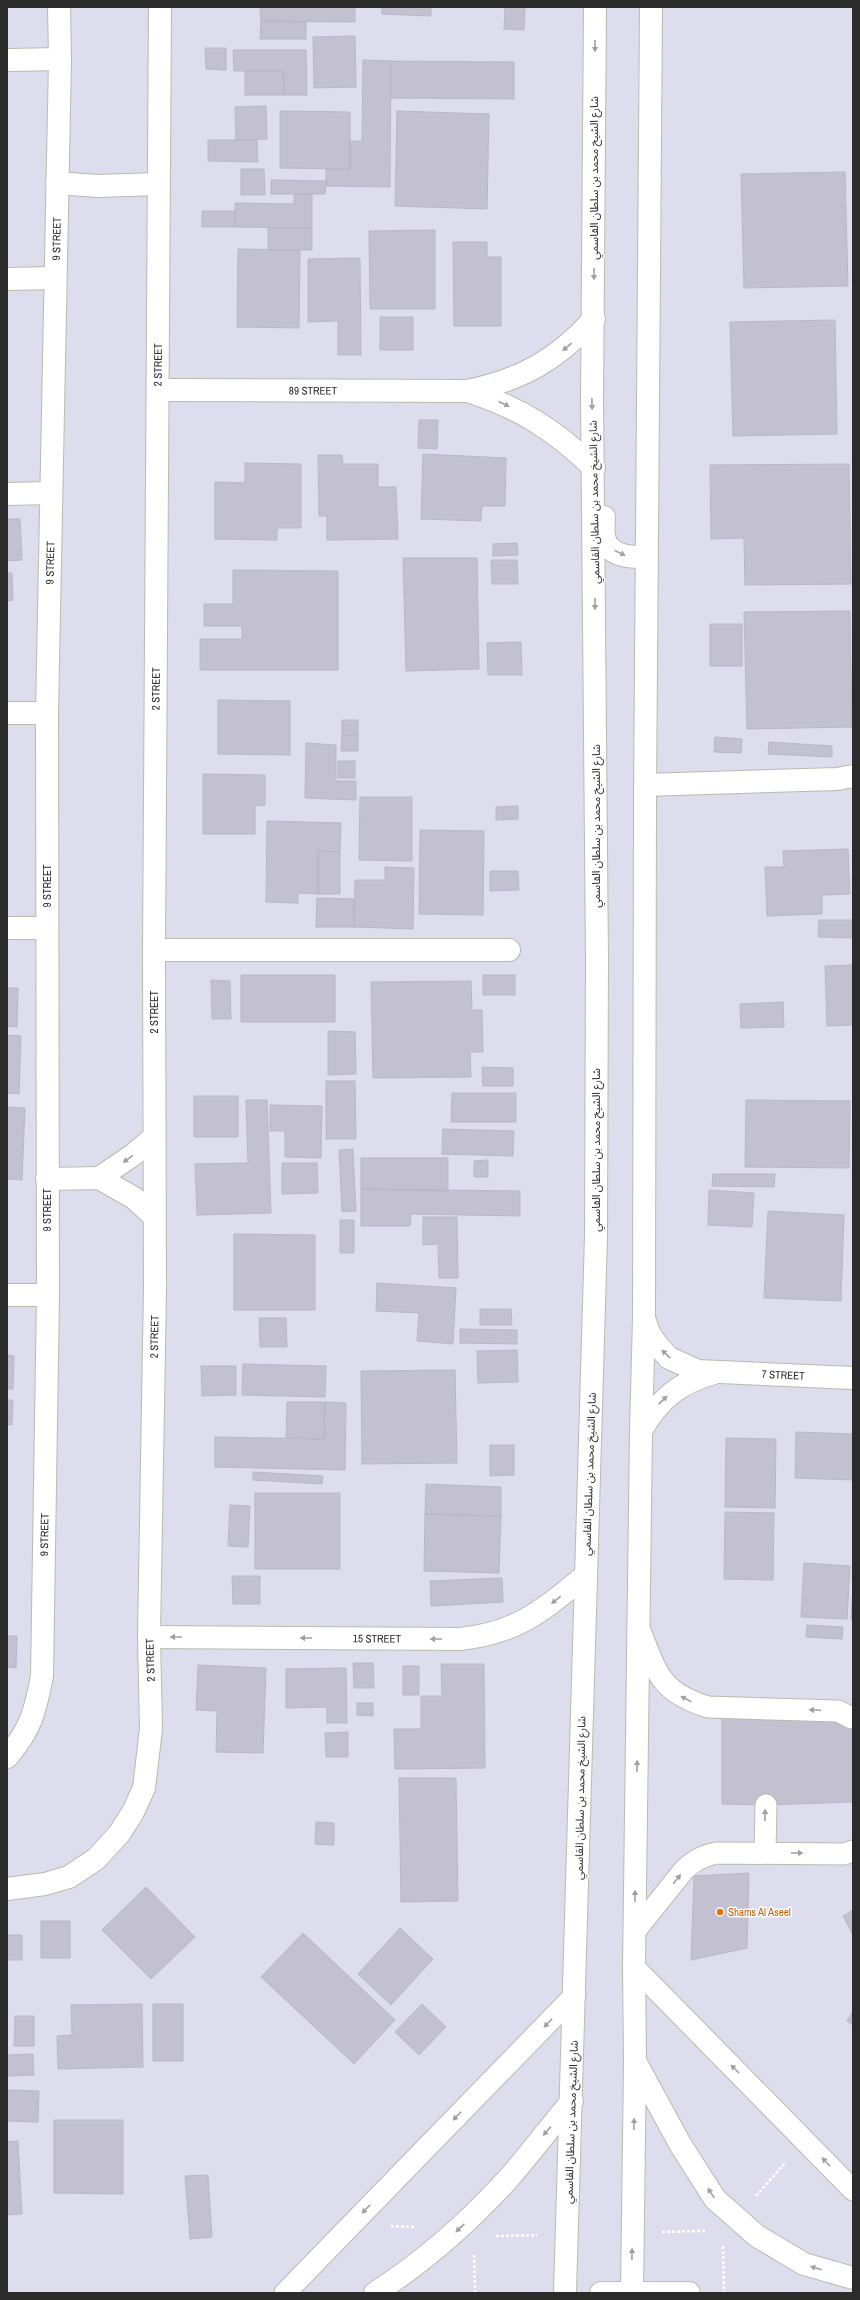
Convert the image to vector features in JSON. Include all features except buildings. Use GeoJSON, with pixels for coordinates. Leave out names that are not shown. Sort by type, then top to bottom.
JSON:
{"type":"FeatureCollection","features":[{"type":"Feature","properties":{"kind":"street","name":"9 STREET"},"geometry":{"type":"LineString","coordinates":[[7,1757],[24,1737],[36,1706],[42,1676],[48,1295],[47,713],[60,59],[59,7]]}},
{"type":"Feature","properties":{"kind":"street","name":"2 STREET"},"geometry":{"type":"LineString","coordinates":[[7,1889],[45,1884],[70,1877],[96,1859],[119,1834],[133,1812],[144,1788],[148,1763],[151,1696],[149,1637],[154,1216],[154,950],[160,7]]}},
{"type":"Feature","properties":{"kind":"street","name":"شارع الشيخ محمد بن سلطان القاسمي"},"geometry":{"type":"LineString","coordinates":[[565,2293],[572,2102],[596,1228],[597,959],[594,468],[592,398],[594,319],[595,7]]}},
{"type":"Feature","properties":{"kind":"street"},"geometry":{"type":"LineString","coordinates":[[632,2292],[638,1625],[644,1318],[645,785],[651,7]]}},
{"type":"Feature","properties":{"kind":"street"},"geometry":{"type":"LineString","coordinates":[[7,60],[60,59]]}},
{"type":"Feature","properties":{"kind":"street"},"geometry":{"type":"LineString","coordinates":[[57,183],[98,186],[158,184]]}},
{"type":"Feature","properties":{"kind":"street"},"geometry":{"type":"LineString","coordinates":[[7,279],[55,278]]}},
{"type":"Feature","properties":{"kind":"street","name":"89 STREET"},"geometry":{"type":"LineString","coordinates":[[158,390],[467,391],[492,386],[537,367],[563,350],[594,319]]}},
{"type":"Feature","properties":{"kind":"street","name":"89 STREET"},"geometry":{"type":"LineString","coordinates":[[467,391],[495,400],[548,428],[594,468]]}},
{"type":"Feature","properties":{"kind":"street"},"geometry":{"type":"LineString","coordinates":[[594,468],[603,493],[604,537],[611,548],[622,555],[634,558],[647,555]]}},
{"type":"Feature","properties":{"kind":"street"},"geometry":{"type":"LineString","coordinates":[[7,494],[51,493]]}},
{"type":"Feature","properties":{"kind":"street"},"geometry":{"type":"LineString","coordinates":[[7,713],[47,713]]}},
{"type":"Feature","properties":{"kind":"street"},"geometry":{"type":"LineString","coordinates":[[645,785],[837,779],[853,776]]}},
{"type":"Feature","properties":{"kind":"street"},"geometry":{"type":"LineString","coordinates":[[7,928],[47,928]]}},
{"type":"Feature","properties":{"kind":"street"},"geometry":{"type":"LineString","coordinates":[[154,950],[509,950]]}},
{"type":"Feature","properties":{"kind":"street"},"geometry":{"type":"LineString","coordinates":[[98,1178],[133,1155],[154,1137]]}},
{"type":"Feature","properties":{"kind":"street"},"geometry":{"type":"LineString","coordinates":[[47,1179],[98,1178],[134,1198],[154,1216]]}},
{"type":"Feature","properties":{"kind":"street"},"geometry":{"type":"LineString","coordinates":[[7,1295],[48,1295]]}},
{"type":"Feature","properties":{"kind":"street","name":"7 STREET"},"geometry":{"type":"LineString","coordinates":[[644,1318],[649,1333],[669,1358],[698,1371],[853,1378]]}},
{"type":"Feature","properties":{"kind":"street","name":"7 STREET"},"geometry":{"type":"LineString","coordinates":[[641,1431],[650,1414],[678,1387],[695,1378],[714,1372]]}},
{"type":"Feature","properties":{"kind":"street","name":"15 STREET"},"geometry":{"type":"LineString","coordinates":[[149,1637],[460,1639],[482,1637],[504,1631],[524,1622],[542,1610],[586,1575]]}},
{"type":"Feature","properties":{"kind":"street"},"geometry":{"type":"LineString","coordinates":[[635,2062],[680,2144],[715,2199],[757,2236],[804,2264],[853,2278]]}},
{"type":"Feature","properties":{"kind":"street"},"geometry":{"type":"LineString","coordinates":[[375,2293],[403,2275],[441,2245],[476,2212],[509,2178],[572,2102]]}},
{"type":"Feature","properties":{"kind":"street"},"geometry":{"type":"LineString","coordinates":[[601,2293],[689,2293]]}},
{"type":"Feature","properties":{"kind":"lane"},"geometry":{"type":"LineString","coordinates":[[638,1625],[661,1680],[674,1692],[691,1702],[708,1707],[767,1713],[838,1711],[852,1718]]}},
{"type":"Feature","properties":{"kind":"lane"},"geometry":{"type":"LineString","coordinates":[[765,1853],[766,1805]]}},
{"type":"Feature","properties":{"kind":"lane"},"geometry":{"type":"LineString","coordinates":[[635,1932],[693,1862],[703,1856],[716,1853],[844,1854],[853,1851]]}},
{"type":"Feature","properties":{"kind":"lane"},"geometry":{"type":"LineString","coordinates":[[634,1967],[853,2190]]}},
{"type":"Feature","properties":{"kind":"lane"},"geometry":{"type":"LineString","coordinates":[[285,2293],[575,1995]]}},
{"type":"Feature","properties":{"kind":"path"},"geometry":{"type":"LineString","coordinates":[[736,2218],[805,2141]]}},
{"type":"Feature","properties":{"kind":"path"},"geometry":{"type":"LineString","coordinates":[[474,2250],[475,2293]]}},
{"type":"Feature","properties":{"kind":"place","name":"Shams Al Aseel"},"geometry":{"type":"Point","coordinates":[720,1912]}}]}
